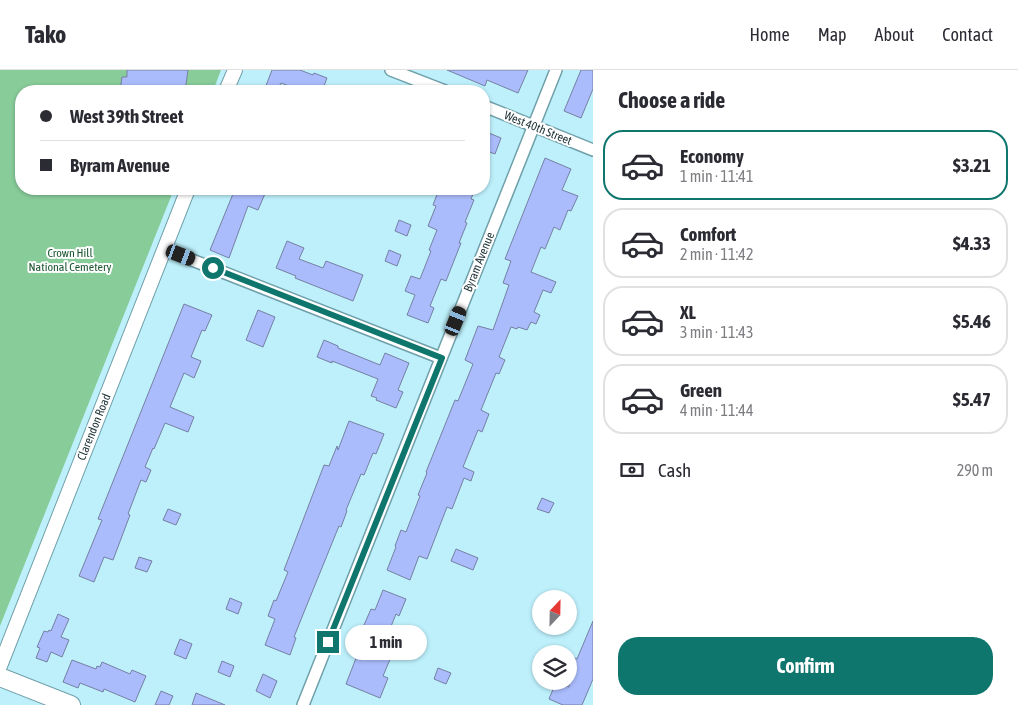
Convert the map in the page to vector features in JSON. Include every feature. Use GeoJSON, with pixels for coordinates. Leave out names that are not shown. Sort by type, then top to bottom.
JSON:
{"type":"FeatureCollection","features":[{"type":"Feature","properties":{"kind":"main road"},"geometry":{"type":"LineString","coordinates":[[0,677],[71,705]]}},
{"type":"Feature","properties":{"kind":"street"},"geometry":{"type":"LineString","coordinates":[[229,85],[235,70]]}},
{"type":"Feature","properties":{"kind":"street"},"geometry":{"type":"LineString","coordinates":[[391,70],[430,85]]}},
{"type":"Feature","properties":{"kind":"street","name":"Byram Avenue"},"geometry":{"type":"LineString","coordinates":[[304,705],[556,70]]}},
{"type":"Feature","properties":{"kind":"street","name":"West 40th Street"},"geometry":{"type":"LineString","coordinates":[[490,108],[593,150]]}},
{"type":"Feature","properties":{"kind":"street","name":"Clarendon Road"},"geometry":{"type":"LineString","coordinates":[[0,666],[186,195]]}},
{"type":"Feature","properties":{"kind":"street"},"geometry":{"type":"LineString","coordinates":[[164,249],[442,358]]}},
{"type":"Feature","properties":{"kind":"green space","name":"Crown Hill National Cemetery"},"geometry":{"type":"Polygon","coordinates":[[[0,70],[221,70],[215,85],[15,85],[15,195],[172,195],[0,626],[0,70]]]}},
{"type":"Feature","properties":{"kind":"building"},"geometry":{"type":"Polygon","coordinates":[[[127,70],[188,70],[186,85],[121,85],[122,77],[127,77],[127,70]]]}},
{"type":"Feature","properties":{"kind":"building"},"geometry":{"type":"Polygon","coordinates":[[[272,70],[300,70],[327,78],[324,85],[286,85],[281,83],[280,85],[266,85],[272,70]]]}},
{"type":"Feature","properties":{"kind":"building"},"geometry":{"type":"Polygon","coordinates":[[[447,70],[528,70],[518,93],[487,80],[485,85],[447,70]]]}},
{"type":"Feature","properties":{"kind":"building"},"geometry":{"type":"Polygon","coordinates":[[[581,70],[593,70],[593,89],[581,118],[564,111],[581,70]]]}},
{"type":"Feature","properties":{"kind":"building"},"geometry":{"type":"Polygon","coordinates":[[[490,133],[501,138],[495,154],[490,152],[490,133]]]}},
{"type":"Feature","properties":{"kind":"building"},"geometry":{"type":"Polygon","coordinates":[[[545,158],[571,169],[562,190],[578,196],[571,211],[568,210],[560,230],[554,227],[545,249],[541,247],[531,272],[556,282],[551,293],[543,290],[534,312],[540,315],[536,324],[531,322],[527,330],[511,327],[499,357],[505,360],[499,374],[496,373],[481,410],[489,414],[482,432],[478,430],[463,467],[474,472],[471,481],[464,478],[452,509],[447,507],[427,559],[419,556],[410,580],[387,570],[401,530],[406,532],[420,496],[418,495],[426,472],[455,400],[458,401],[473,364],[465,360],[478,326],[493,330],[509,285],[503,283],[511,261],[505,259],[545,158]]]}},
{"type":"Feature","properties":{"kind":"building"},"geometry":{"type":"Polygon","coordinates":[[[233,195],[264,195],[258,210],[248,206],[229,258],[210,250],[233,195]]]}},
{"type":"Feature","properties":{"kind":"building"},"geometry":{"type":"Polygon","coordinates":[[[437,195],[473,195],[471,199],[474,200],[465,222],[467,223],[459,243],[461,243],[446,281],[441,279],[430,306],[434,308],[428,323],[407,315],[415,295],[405,291],[411,276],[420,279],[431,251],[429,250],[437,230],[428,226],[436,206],[433,205],[437,195]]]}},
{"type":"Feature","properties":{"kind":"building"},"geometry":{"type":"Polygon","coordinates":[[[399,220],[411,225],[407,236],[395,231],[399,220]]]}},
{"type":"Feature","properties":{"kind":"building"},"geometry":{"type":"Polygon","coordinates":[[[287,241],[304,248],[299,259],[323,268],[326,261],[363,275],[353,301],[295,278],[296,276],[276,268],[287,241]]]}},
{"type":"Feature","properties":{"kind":"building"},"geometry":{"type":"Polygon","coordinates":[[[389,250],[401,255],[397,266],[385,261],[389,250]]]}},
{"type":"Feature","properties":{"kind":"building"},"geometry":{"type":"Polygon","coordinates":[[[184,304],[212,315],[205,331],[202,330],[191,357],[201,361],[194,378],[184,373],[170,407],[194,417],[188,432],[165,423],[145,467],[151,470],[146,482],[141,480],[113,560],[104,557],[94,582],[79,576],[102,520],[98,519],[184,304]]]}},
{"type":"Feature","properties":{"kind":"building"},"geometry":{"type":"Polygon","coordinates":[[[258,310],[275,317],[263,347],[246,340],[258,310]]]}},
{"type":"Feature","properties":{"kind":"building"},"geometry":{"type":"Polygon","coordinates":[[[324,340],[338,346],[338,348],[380,365],[385,353],[409,363],[398,390],[403,392],[396,408],[371,396],[378,379],[317,357],[324,340]]]}},
{"type":"Feature","properties":{"kind":"building"},"geometry":{"type":"Polygon","coordinates":[[[349,421],[384,434],[376,454],[373,453],[364,475],[361,474],[341,527],[339,526],[294,637],[296,638],[290,655],[265,645],[275,619],[268,616],[288,572],[284,570],[324,465],[329,466],[337,446],[338,450],[349,421]]]}},
{"type":"Feature","properties":{"kind":"building"},"geometry":{"type":"Polygon","coordinates":[[[542,498],[554,503],[549,513],[537,509],[542,498]]]}},
{"type":"Feature","properties":{"kind":"building"},"geometry":{"type":"Polygon","coordinates":[[[168,509],[181,514],[176,525],[163,520],[168,509]]]}},
{"type":"Feature","properties":{"kind":"building"},"geometry":{"type":"Polygon","coordinates":[[[456,549],[478,558],[473,570],[451,561],[456,549]]]}},
{"type":"Feature","properties":{"kind":"building"},"geometry":{"type":"Polygon","coordinates":[[[139,557],[152,561],[147,572],[135,568],[139,557]]]}},
{"type":"Feature","properties":{"kind":"building"},"geometry":{"type":"Polygon","coordinates":[[[383,590],[406,599],[399,616],[396,614],[383,646],[391,649],[389,656],[391,657],[383,676],[388,678],[380,698],[346,684],[358,653],[361,654],[371,628],[364,625],[371,609],[375,610],[383,590]]]}},
{"type":"Feature","properties":{"kind":"building"},"geometry":{"type":"Polygon","coordinates":[[[230,598],[242,603],[238,614],[226,609],[230,598]]]}},
{"type":"Feature","properties":{"kind":"building"},"geometry":{"type":"Polygon","coordinates":[[[58,614],[69,619],[61,637],[69,640],[62,657],[51,652],[47,662],[36,658],[40,648],[37,647],[44,631],[51,631],[58,614]]]}},
{"type":"Feature","properties":{"kind":"building"},"geometry":{"type":"Polygon","coordinates":[[[593,621],[593,679],[582,705],[563,705],[549,699],[553,690],[577,690],[577,659],[593,621]]]}},
{"type":"Feature","properties":{"kind":"building"},"geometry":{"type":"Polygon","coordinates":[[[180,639],[192,644],[186,659],[174,654],[180,639]]]}},
{"type":"Feature","properties":{"kind":"building"},"geometry":{"type":"Polygon","coordinates":[[[72,660],[96,669],[97,666],[100,667],[102,662],[130,674],[132,670],[146,676],[135,702],[104,689],[103,692],[80,683],[78,688],[63,682],[72,660]]]}},
{"type":"Feature","properties":{"kind":"building"},"geometry":{"type":"Polygon","coordinates":[[[222,661],[234,666],[230,677],[218,672],[222,661]]]}},
{"type":"Feature","properties":{"kind":"building"},"geometry":{"type":"Polygon","coordinates":[[[438,668],[451,673],[446,684],[434,679],[438,668]]]}},
{"type":"Feature","properties":{"kind":"building"},"geometry":{"type":"Polygon","coordinates":[[[263,674],[277,681],[270,698],[256,691],[263,674]]]}},
{"type":"Feature","properties":{"kind":"building"},"geometry":{"type":"Polygon","coordinates":[[[161,691],[173,696],[169,705],[155,705],[161,691]]]}},
{"type":"Feature","properties":{"kind":"building"},"geometry":{"type":"Polygon","coordinates":[[[196,693],[225,705],[192,705],[196,693]]]}},
{"type":"Feature","properties":{"kind":"route"},"geometry":{"type":"LineString","coordinates":[[213,268],[442,358],[328,642]]}}]}
